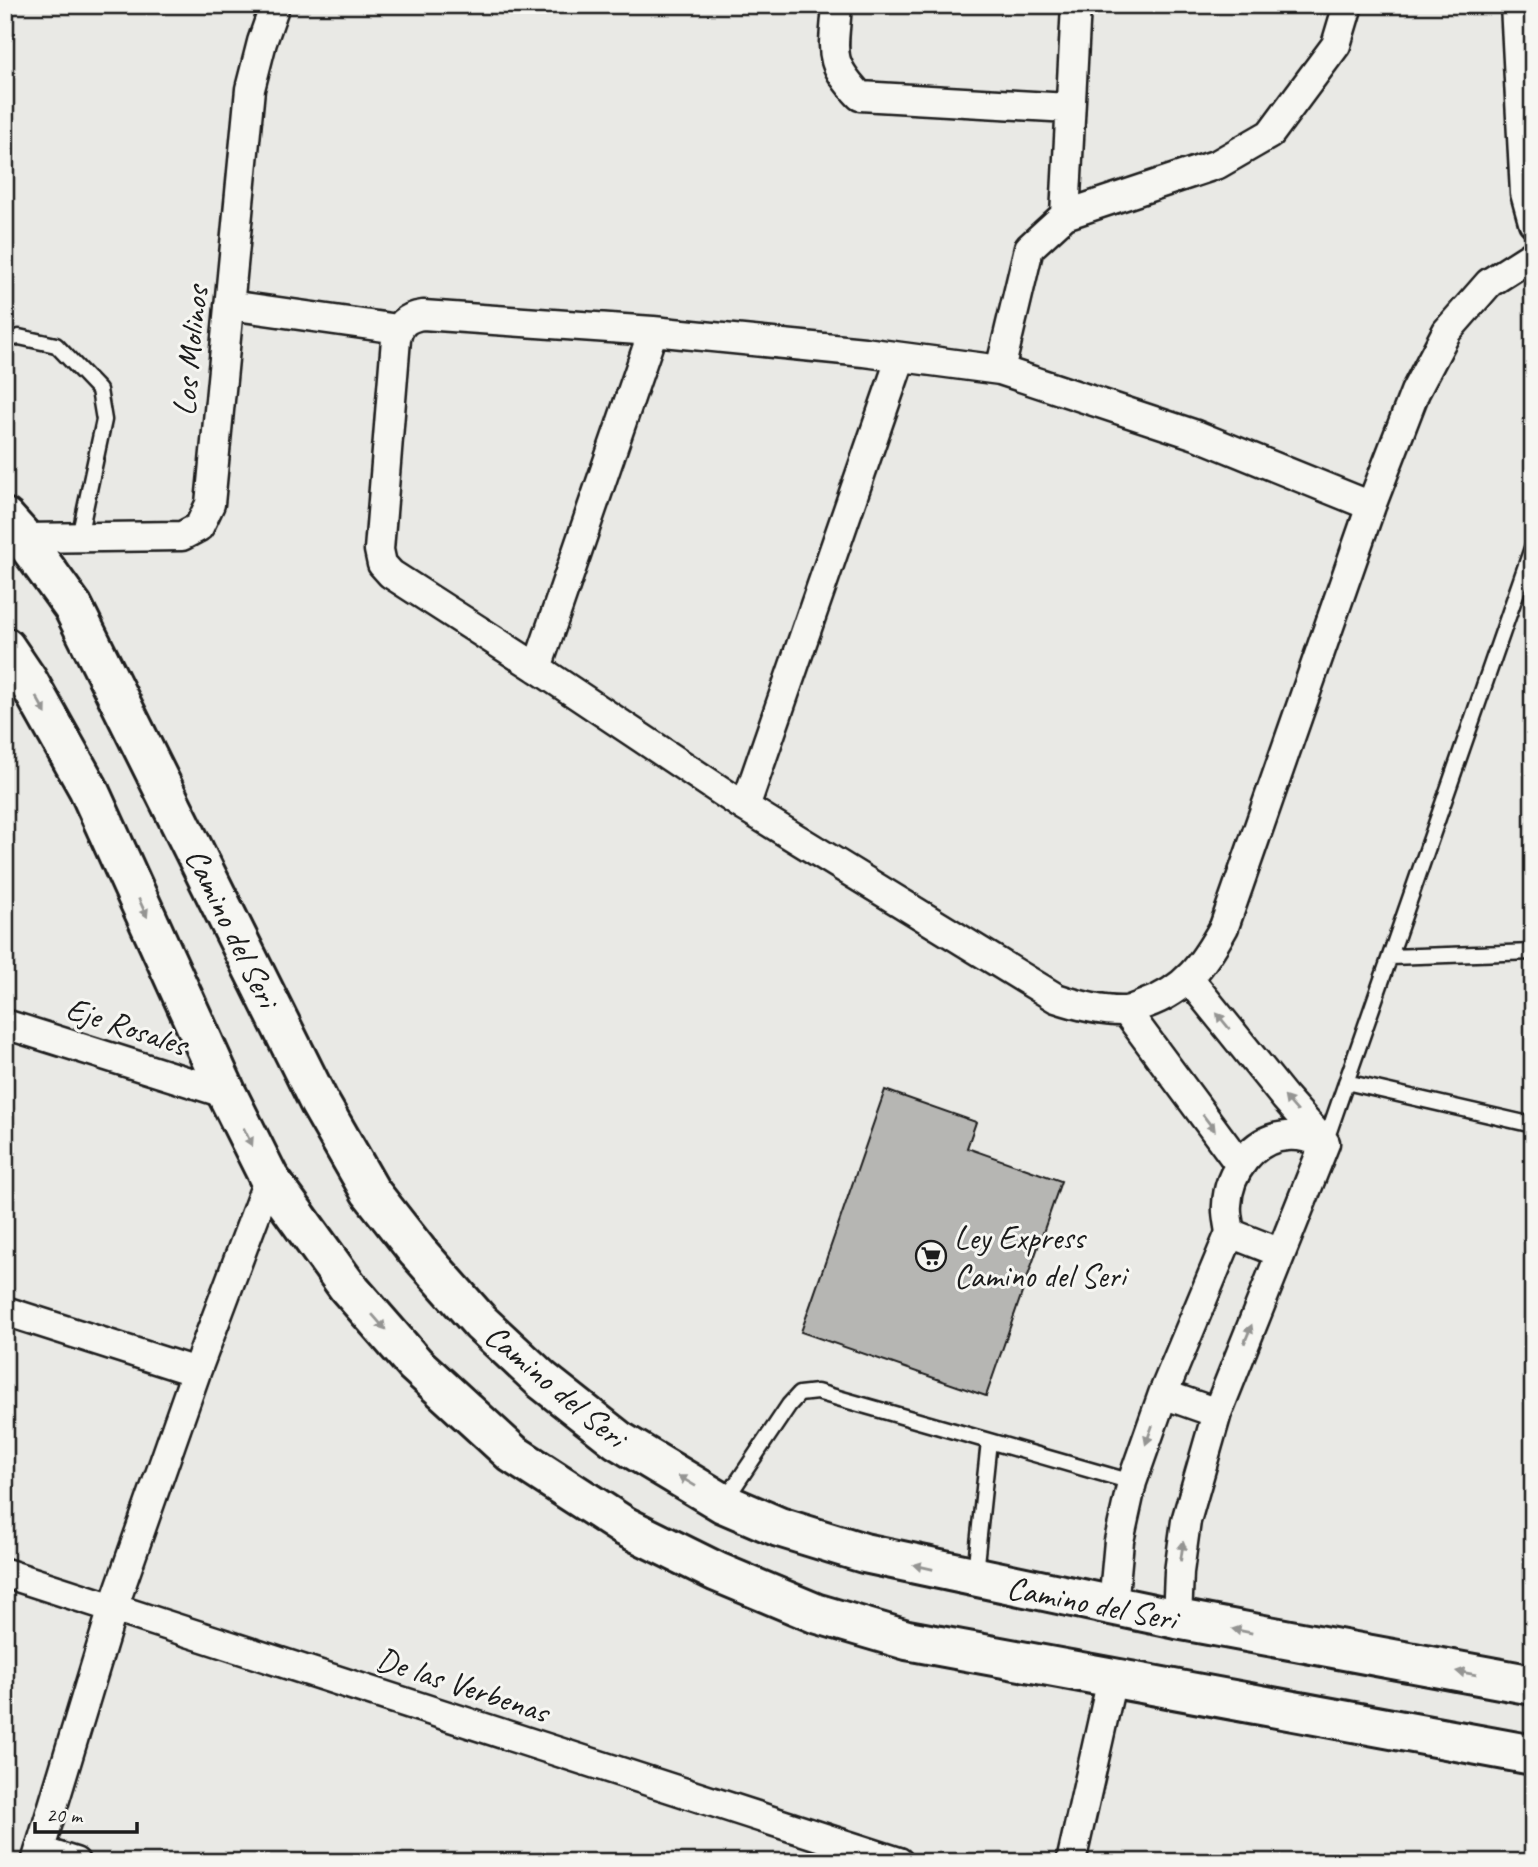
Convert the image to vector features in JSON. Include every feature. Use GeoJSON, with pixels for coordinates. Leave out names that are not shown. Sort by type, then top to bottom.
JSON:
{"type":"FeatureCollection","features":[{"type":"Feature","properties":{"kind":"main road","name":"Camino del Seri"},"geometry":{"type":"LineString","coordinates":[[14,528],[73,607],[319,1102],[370,1191],[417,1251],[481,1323],[542,1380],[618,1440],[723,1503],[779,1527],[864,1553],[1177,1619],[1533,1685]]}},
{"type":"Feature","properties":{"kind":"main road"},"geometry":{"type":"LineString","coordinates":[[5,647],[28,681],[88,788],[227,1094],[269,1178],[347,1286],[415,1364],[513,1454],[624,1526],[717,1572],[815,1613],[907,1640],[1533,1755]]}},
{"type":"Feature","properties":{"kind":"street","name":"Los Molinos"},"geometry":{"type":"LineString","coordinates":[[14,528],[79,537],[182,536],[199,527],[210,504],[250,89],[275,5]]}},
{"type":"Feature","properties":{"kind":"street"},"geometry":{"type":"LineString","coordinates":[[837,5],[833,59],[842,78],[860,96],[1069,108]]}},
{"type":"Feature","properties":{"kind":"street"},"geometry":{"type":"LineString","coordinates":[[1065,215],[1076,5]]}},
{"type":"Feature","properties":{"kind":"street"},"geometry":{"type":"LineString","coordinates":[[1000,370],[1029,248],[1065,215],[1218,164],[1270,134],[1336,45],[1348,5]]}},
{"type":"Feature","properties":{"kind":"street"},"geometry":{"type":"LineString","coordinates":[[1515,5],[1525,192],[1533,222]]}},
{"type":"Feature","properties":{"kind":"street"},"geometry":{"type":"LineString","coordinates":[[1371,506],[1196,435],[1000,370],[653,331],[423,315],[404,321],[398,329],[380,537],[382,564],[391,574],[745,807],[1056,998],[1078,1005],[1126,1011],[1160,999],[1189,979],[1207,958],[1224,927],[1371,506],[1415,392],[1447,331],[1489,283],[1533,255]]}},
{"type":"Feature","properties":{"kind":"street"},"geometry":{"type":"LineString","coordinates":[[229,306],[398,329]]}},
{"type":"Feature","properties":{"kind":"street"},"geometry":{"type":"LineString","coordinates":[[537,668],[653,331]]}},
{"type":"Feature","properties":{"kind":"street"},"geometry":{"type":"LineString","coordinates":[[745,807],[901,357]]}},
{"type":"Feature","properties":{"kind":"street"},"geometry":{"type":"LineString","coordinates":[[1189,979],[1325,1143]]}},
{"type":"Feature","properties":{"kind":"street"},"geometry":{"type":"LineString","coordinates":[[1126,1011],[1240,1165]]}},
{"type":"Feature","properties":{"kind":"street","name":"Eje Rosales"},"geometry":{"type":"LineString","coordinates":[[5,1024],[227,1094]]}},
{"type":"Feature","properties":{"kind":"street"},"geometry":{"type":"LineString","coordinates":[[1113,1606],[1119,1541],[1132,1482],[1163,1394],[1230,1233],[1227,1206],[1230,1186],[1240,1165],[1252,1151],[1267,1141],[1284,1136],[1303,1136],[1325,1143]]}},
{"type":"Feature","properties":{"kind":"street"},"geometry":{"type":"LineString","coordinates":[[1177,1619],[1179,1572],[1186,1521],[1217,1413],[1325,1143]]}},
{"type":"Feature","properties":{"kind":"street"},"geometry":{"type":"LineString","coordinates":[[75,1862],[38,1856],[113,1608],[196,1372],[269,1178]]}},
{"type":"Feature","properties":{"kind":"street"},"geometry":{"type":"LineString","coordinates":[[1230,1233],[1281,1253]]}},
{"type":"Feature","properties":{"kind":"street"},"geometry":{"type":"LineString","coordinates":[[5,1311],[196,1372]]}},
{"type":"Feature","properties":{"kind":"street"},"geometry":{"type":"LineString","coordinates":[[1163,1394],[1217,1413]]}},
{"type":"Feature","properties":{"kind":"street","name":"De las Verbenas"},"geometry":{"type":"LineString","coordinates":[[5,1573],[899,1862]]}},
{"type":"Feature","properties":{"kind":"street"},"geometry":{"type":"LineString","coordinates":[[1071,1862],[1112,1679]]}},
{"type":"Feature","properties":{"kind":"lane"},"geometry":{"type":"LineString","coordinates":[[5,340],[19,337],[56,345],[99,390],[104,420],[79,537]]}},
{"type":"Feature","properties":{"kind":"lane"},"geometry":{"type":"LineString","coordinates":[[1325,1143],[1533,545]]}},
{"type":"Feature","properties":{"kind":"lane"},"geometry":{"type":"LineString","coordinates":[[1390,957],[1533,952]]}},
{"type":"Feature","properties":{"kind":"lane"},"geometry":{"type":"LineString","coordinates":[[1346,1082],[1533,1125]]}},
{"type":"Feature","properties":{"kind":"lane"},"geometry":{"type":"LineString","coordinates":[[723,1503],[789,1405],[799,1394],[817,1392],[1132,1482]]}},
{"type":"Feature","properties":{"kind":"lane"},"geometry":{"type":"LineString","coordinates":[[975,1578],[989,1441]]}},
{"type":"Feature","properties":{"kind":"building","name":"Ley Express Camino del Seri"},"geometry":{"type":"Polygon","coordinates":[[[885,1090],[976,1122],[967,1148],[1061,1181],[986,1396],[801,1332],[885,1090]]]}},
{"type":"Feature","properties":{"kind":"place","name":"Ley Express Camino del Seri"},"geometry":{"type":"Point","coordinates":[931,1256]}}]}
